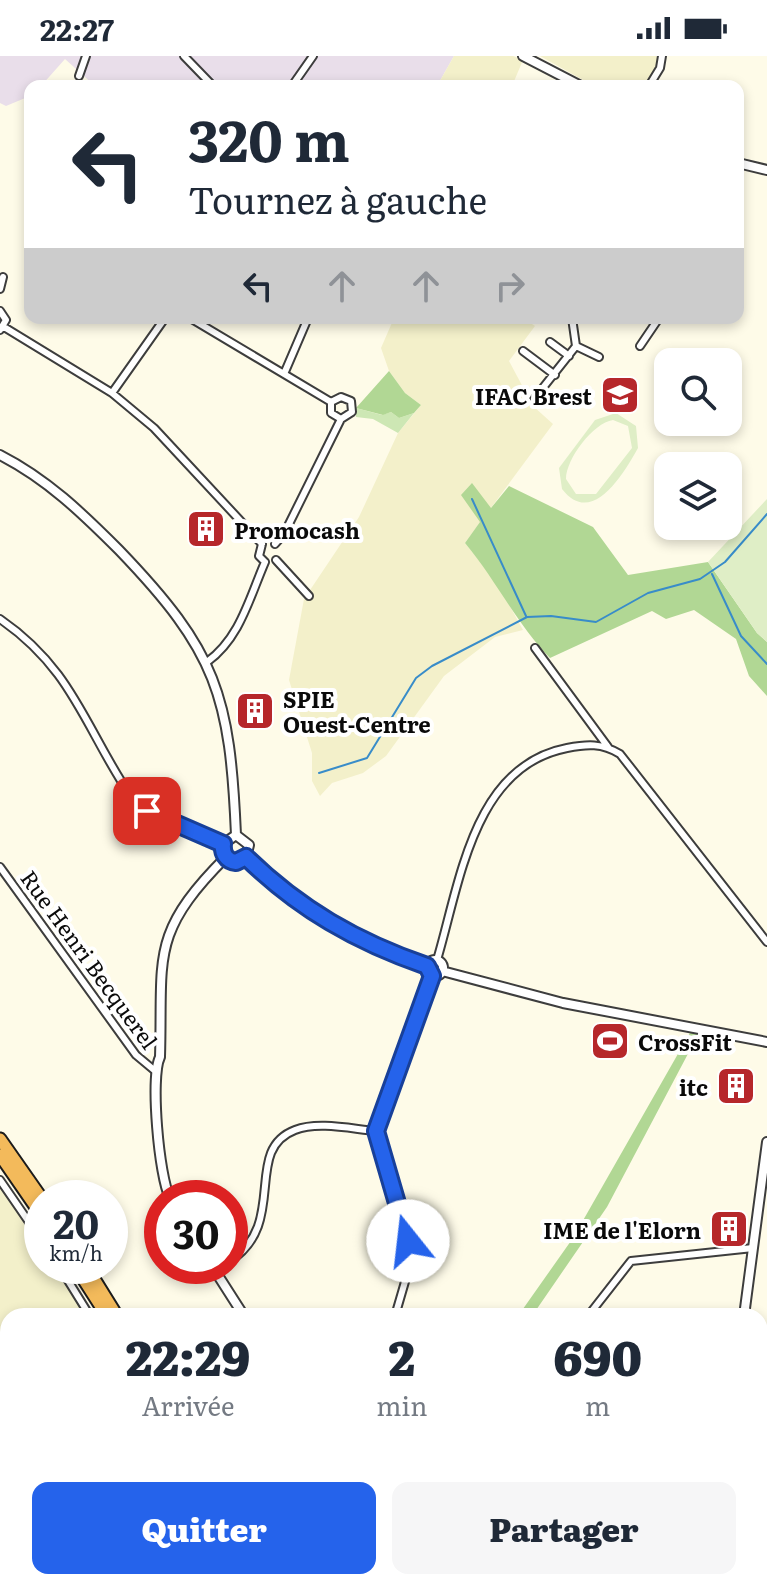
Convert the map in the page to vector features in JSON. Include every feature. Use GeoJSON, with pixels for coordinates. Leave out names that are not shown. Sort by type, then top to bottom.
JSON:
{"type":"FeatureCollection","features":[{"type":"Feature","properties":{"kind":"highway"},"geometry":{"type":"LineString","coordinates":[[0,1139],[29,1180]]}},
{"type":"Feature","properties":{"kind":"highway"},"geometry":{"type":"LineString","coordinates":[[0,1155],[24,1190]]}},
{"type":"Feature","properties":{"kind":"highway"},"geometry":{"type":"LineString","coordinates":[[87,1284],[102,1308]]}},
{"type":"Feature","properties":{"kind":"highway"},"geometry":{"type":"LineString","coordinates":[[97,1284],[112,1308]]}},
{"type":"Feature","properties":{"kind":"street"},"geometry":{"type":"LineString","coordinates":[[79,76],[86,56]]}},
{"type":"Feature","properties":{"kind":"street"},"geometry":{"type":"LineString","coordinates":[[184,56],[207,80]]}},
{"type":"Feature","properties":{"kind":"street"},"geometry":{"type":"LineString","coordinates":[[296,80],[313,56]]}},
{"type":"Feature","properties":{"kind":"street"},"geometry":{"type":"LineString","coordinates":[[523,56],[569,80]]}},
{"type":"Feature","properties":{"kind":"street"},"geometry":{"type":"LineString","coordinates":[[653,80],[660,68],[662,56]]}},
{"type":"Feature","properties":{"kind":"street"},"geometry":{"type":"LineString","coordinates":[[744,164],[767,170]]}},
{"type":"Feature","properties":{"kind":"street"},"geometry":{"type":"LineString","coordinates":[[0,289],[3,277]]}},
{"type":"Feature","properties":{"kind":"street"},"geometry":{"type":"LineString","coordinates":[[0,311],[6,320],[2,329],[112,393],[154,428],[262,544],[275,544],[284,534],[341,419],[352,412],[351,401],[341,397],[331,402]]}},
{"type":"Feature","properties":{"kind":"street"},"geometry":{"type":"LineString","coordinates":[[112,393],[163,324]]}},
{"type":"Feature","properties":{"kind":"street"},"geometry":{"type":"LineString","coordinates":[[200,324],[331,402]]}},
{"type":"Feature","properties":{"kind":"street"},"geometry":{"type":"LineString","coordinates":[[284,374],[305,324]]}},
{"type":"Feature","properties":{"kind":"street"},"geometry":{"type":"LineString","coordinates":[[534,399],[576,346],[573,324]]}},
{"type":"Feature","properties":{"kind":"street"},"geometry":{"type":"LineString","coordinates":[[640,346],[654,326]]}},
{"type":"Feature","properties":{"kind":"street"},"geometry":{"type":"LineString","coordinates":[[550,342],[569,356]]}},
{"type":"Feature","properties":{"kind":"street"},"geometry":{"type":"LineString","coordinates":[[576,346],[599,357]]}},
{"type":"Feature","properties":{"kind":"street"},"geometry":{"type":"LineString","coordinates":[[523,351],[555,375]]}},
{"type":"Feature","properties":{"kind":"street"},"geometry":{"type":"LineString","coordinates":[[331,402],[331,413],[341,419]]}},
{"type":"Feature","properties":{"kind":"street"},"geometry":{"type":"LineString","coordinates":[[0,455],[58,491],[89,520],[168,602],[207,662],[230,735],[236,835],[249,845],[246,857],[236,862],[226,857]]}},
{"type":"Feature","properties":{"kind":"street"},"geometry":{"type":"LineString","coordinates":[[262,544],[258,552],[265,562]]}},
{"type":"Feature","properties":{"kind":"street"},"geometry":{"type":"LineString","coordinates":[[265,562],[276,560],[280,554],[275,544]]}},
{"type":"Feature","properties":{"kind":"street"},"geometry":{"type":"LineString","coordinates":[[276,560],[309,596]]}},
{"type":"Feature","properties":{"kind":"street"},"geometry":{"type":"LineString","coordinates":[[207,662],[225,649],[234,635],[265,562]]}},
{"type":"Feature","properties":{"kind":"street"},"geometry":{"type":"LineString","coordinates":[[0,619],[47,657],[66,682],[132,798],[147,811],[223,844]]}},
{"type":"Feature","properties":{"kind":"street"},"geometry":{"type":"LineString","coordinates":[[535,648],[608,747]]}},
{"type":"Feature","properties":{"kind":"street"},"geometry":{"type":"LineString","coordinates":[[442,971],[437,960],[481,814],[516,770],[544,752],[588,744],[608,747],[620,754],[767,942]]}},
{"type":"Feature","properties":{"kind":"street"},"geometry":{"type":"LineString","coordinates":[[223,844],[236,835]]}},
{"type":"Feature","properties":{"kind":"street"},"geometry":{"type":"LineString","coordinates":[[223,844],[226,857]]}},
{"type":"Feature","properties":{"kind":"street"},"geometry":{"type":"LineString","coordinates":[[165,1180],[159,1157],[159,1107],[154,1070],[160,1057],[163,951],[169,930],[187,899],[226,857]]}},
{"type":"Feature","properties":{"kind":"street"},"geometry":{"type":"LineString","coordinates":[[246,857],[288,896],[381,950],[427,966],[432,976]]}},
{"type":"Feature","properties":{"kind":"street","name":"Rue Henri Becquerel"},"geometry":{"type":"LineString","coordinates":[[0,867],[136,1055],[154,1070]]}},
{"type":"Feature","properties":{"kind":"street"},"geometry":{"type":"LineString","coordinates":[[427,966],[437,960]]}},
{"type":"Feature","properties":{"kind":"street"},"geometry":{"type":"LineString","coordinates":[[397,1308],[409,1268],[408,1241],[376,1131],[432,976],[442,971],[563,1003],[767,1042]]}},
{"type":"Feature","properties":{"kind":"street"},"geometry":{"type":"LineString","coordinates":[[248,1247],[260,1229],[269,1157],[278,1140],[296,1129],[317,1127],[376,1131]]}},
{"type":"Feature","properties":{"kind":"street"},"geometry":{"type":"LineString","coordinates":[[745,1308],[767,1142]]}},
{"type":"Feature","properties":{"kind":"street"},"geometry":{"type":"LineString","coordinates":[[0,1180],[24,1215]]}},
{"type":"Feature","properties":{"kind":"street"},"geometry":{"type":"LineString","coordinates":[[594,1308],[631,1261],[753,1248]]}},
{"type":"Feature","properties":{"kind":"street"},"geometry":{"type":"LineString","coordinates":[[70,1284],[85,1308]]}},
{"type":"Feature","properties":{"kind":"street"},"geometry":{"type":"LineString","coordinates":[[225,1284],[239,1308]]}},
{"type":"Feature","properties":{"kind":"shaded area"},"geometry":{"type":"Polygon","coordinates":[[[0,56],[454,56],[440,80],[88,80],[65,59],[46,80],[24,80],[24,98],[6,106],[0,103],[0,56]]]}},
{"type":"Feature","properties":{"kind":"shaded area"},"geometry":{"type":"Polygon","coordinates":[[[454,56],[513,56],[523,60],[515,80],[440,80],[454,56]]]}},
{"type":"Feature","properties":{"kind":"shaded area"},"geometry":{"type":"Polygon","coordinates":[[[540,56],[657,56],[657,64],[648,80],[583,80],[540,56]]]}},
{"type":"Feature","properties":{"kind":"shaded area"},"geometry":{"type":"Polygon","coordinates":[[[391,324],[532,324],[535,326],[509,361],[533,406],[553,424],[465,543],[496,581],[523,630],[495,637],[444,676],[386,756],[363,773],[332,783],[320,796],[312,781],[312,753],[289,680],[304,599],[359,517],[398,433],[421,405],[405,393],[389,371],[381,348],[391,324]]]}},
{"type":"Feature","properties":{"kind":"shaded area"},"geometry":{"type":"Polygon","coordinates":[[[0,1187],[24,1222],[24,1284],[66,1284],[82,1308],[0,1308],[0,1187]]]}},
{"type":"Feature","properties":{"kind":"green space"},"geometry":{"type":"Polygon","coordinates":[[[389,371],[405,393],[421,405],[414,413],[399,418],[391,412],[383,415],[356,408],[389,371]]]}},
{"type":"Feature","properties":{"kind":"green space"},"geometry":{"type":"Polygon","coordinates":[[[356,408],[382,415],[391,412],[399,418],[414,413],[398,433],[373,419],[356,417],[356,408]]]}},
{"type":"Feature","properties":{"kind":"green space"},"geometry":{"type":"Polygon","coordinates":[[[616,413],[636,426],[638,448],[616,482],[596,500],[585,503],[573,499],[562,489],[559,468],[595,420],[616,413]],[[613,420],[597,428],[582,443],[566,479],[576,494],[596,494],[632,448],[628,426],[613,420]]]}},
{"type":"Feature","properties":{"kind":"green space"},"geometry":{"type":"Polygon","coordinates":[[[472,483],[491,508],[509,486],[593,527],[628,575],[708,562],[757,633],[767,642],[767,696],[749,676],[736,639],[694,610],[666,619],[652,611],[550,658],[465,543],[480,522],[461,495],[472,483]]]}},
{"type":"Feature","properties":{"kind":"green space"},"geometry":{"type":"Polygon","coordinates":[[[767,499],[767,642],[757,633],[708,562],[729,540],[742,540],[742,526],[767,499]]]}},
{"type":"Feature","properties":{"kind":"green space"},"geometry":{"type":"Polygon","coordinates":[[[691,1031],[699,1033],[607,1207],[538,1308],[524,1308],[573,1238],[691,1031]]]}},
{"type":"Feature","properties":{"kind":"waterway"},"geometry":{"type":"LineString","coordinates":[[472,499],[526,616]]}},
{"type":"Feature","properties":{"kind":"waterway"},"geometry":{"type":"LineString","coordinates":[[319,773],[367,758],[416,678],[432,666],[527,617],[551,616],[596,622],[648,593],[700,579],[725,562],[767,514]]}},
{"type":"Feature","properties":{"kind":"waterway"},"geometry":{"type":"LineString","coordinates":[[712,574],[741,636],[767,664]]}},
{"type":"Feature","properties":{"kind":"place","name":"IFAC Brest"},"geometry":{"type":"Point","coordinates":[620,395]}},
{"type":"Feature","properties":{"kind":"place","name":"Promocash"},"geometry":{"type":"Point","coordinates":[206,529]}},
{"type":"Feature","properties":{"kind":"place","name":"SPIE Ouest-Centre"},"geometry":{"type":"Point","coordinates":[255,711]}},
{"type":"Feature","properties":{"kind":"place","name":"CrossFit"},"geometry":{"type":"Point","coordinates":[610,1041]}},
{"type":"Feature","properties":{"kind":"place","name":"itc"},"geometry":{"type":"Point","coordinates":[736,1086]}},
{"type":"Feature","properties":{"kind":"place","name":"IME de l'Elorn"},"geometry":{"type":"Point","coordinates":[729,1229]}},
{"type":"Feature","properties":{"kind":"route"},"geometry":{"type":"LineString","coordinates":[[147,811],[223,844],[224,854],[229,860],[236,862],[246,857],[288,896],[339,928],[381,950],[427,966],[432,976],[381,1110],[376,1131],[408,1241]]}}]}
